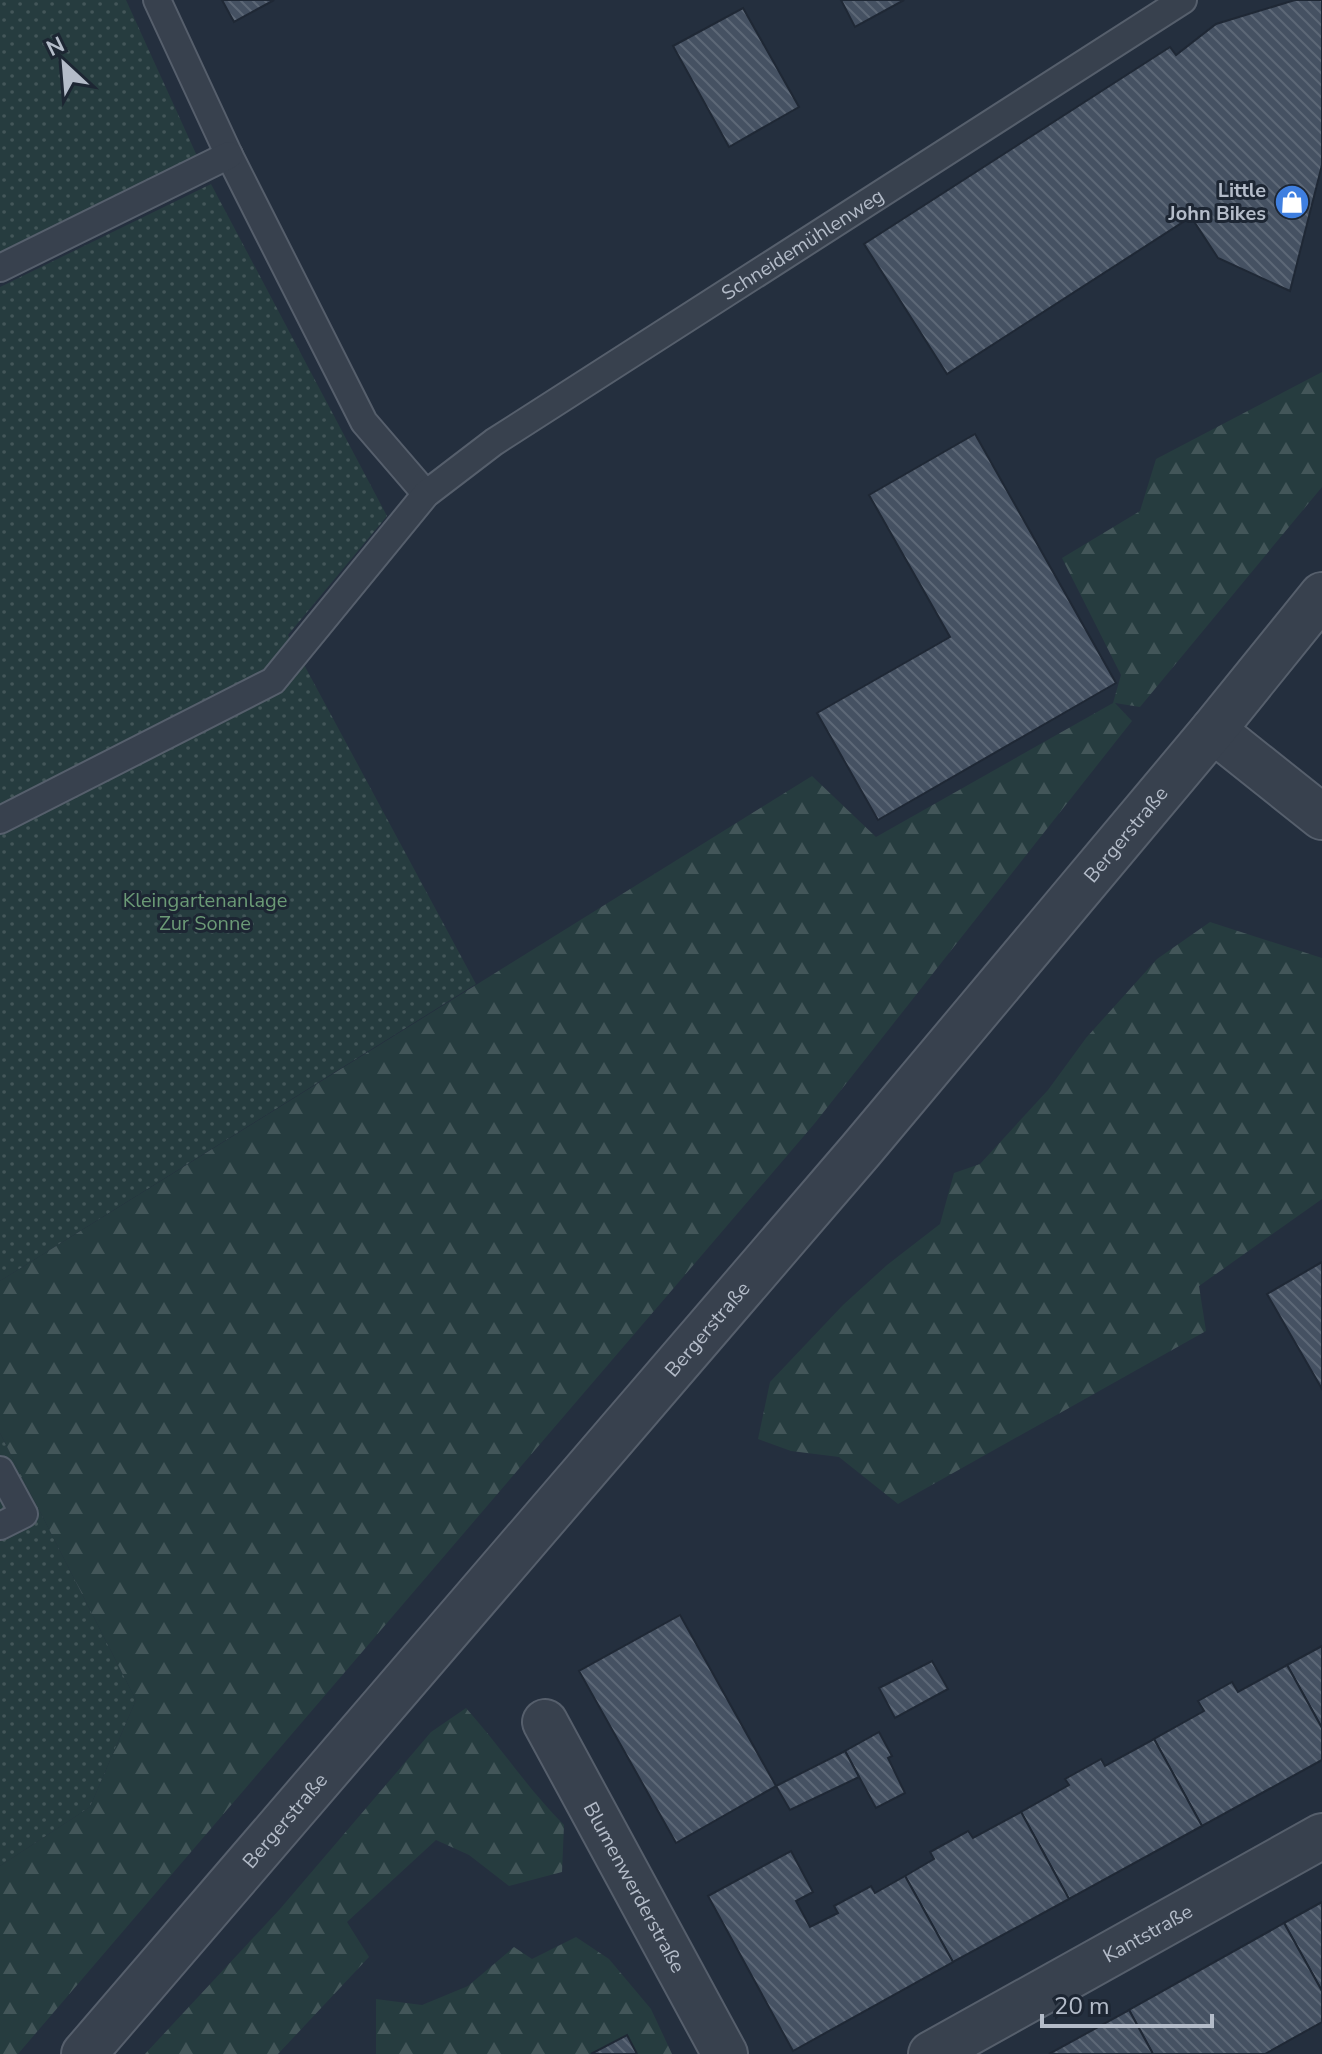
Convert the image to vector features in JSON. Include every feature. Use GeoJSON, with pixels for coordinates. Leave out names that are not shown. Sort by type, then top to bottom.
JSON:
{"type":"FeatureCollection","features":[{"type":"Feature","properties":{"kind":"street","name":"Bergerstraße"},"geometry":{"type":"LineString","coordinates":[[84,2054],[861,1150],[1213,730],[1322,595]]}},
{"type":"Feature","properties":{"kind":"street"},"geometry":{"type":"LineString","coordinates":[[1213,730],[1322,817]]}},
{"type":"Feature","properties":{"kind":"street","name":"Blumenwerderstraße"},"geometry":{"type":"LineString","coordinates":[[545,1722],[725,2054]]}},
{"type":"Feature","properties":{"kind":"street","name":"Kantstraße"},"geometry":{"type":"LineString","coordinates":[[931,2054],[1322,1836]]}},
{"type":"Feature","properties":{"kind":"lane"},"geometry":{"type":"LineString","coordinates":[[157,0],[229,155],[364,422],[426,494]]}},
{"type":"Feature","properties":{"kind":"lane","name":"Schneidemühlenweg"},"geometry":{"type":"LineString","coordinates":[[0,820],[273,681],[426,494],[494,442],[1183,0]]}},
{"type":"Feature","properties":{"kind":"lane"},"geometry":{"type":"LineString","coordinates":[[0,268],[229,155]]}},
{"type":"Feature","properties":{"kind":"lane"},"geometry":{"type":"LineString","coordinates":[[0,1470],[24,1514],[0,1526]]}},
{"type":"Feature","properties":{"kind":"green space"},"geometry":{"type":"Polygon","coordinates":[[[0,0],[126,0],[197,156],[0,252],[0,0]]]}},
{"type":"Feature","properties":{"kind":"green space","name":"Kleingartenanlage Zur Sonne"},"geometry":{"type":"Polygon","coordinates":[[[211,184],[387,516],[288,635],[476,984],[0,1281],[0,287],[211,184]]]}},
{"type":"Feature","properties":{"kind":"green space"},"geometry":{"type":"Polygon","coordinates":[[[1322,372],[1322,487],[1140,707],[1115,703],[1132,721],[815,1123],[18,2054],[0,2054],[0,1866],[90,1807],[136,1700],[0,1433],[0,1281],[812,776],[876,837],[1113,703],[1121,675],[1062,558],[1140,511],[1156,459],[1322,372]]]}},
{"type":"Feature","properties":{"kind":"green space"},"geometry":{"type":"Polygon","coordinates":[[[1210,922],[1322,958],[1322,1199],[1199,1286],[1206,1331],[898,1504],[839,1457],[791,1451],[758,1439],[770,1382],[843,1305],[887,1265],[940,1224],[954,1173],[980,1164],[1048,1090],[1086,1038],[1157,959],[1210,922]]]}},
{"type":"Feature","properties":{"kind":"green space"},"geometry":{"type":"Polygon","coordinates":[[[0,1433],[136,1700],[90,1807],[0,1866],[0,1433]]]}},
{"type":"Feature","properties":{"kind":"green space"},"geometry":{"type":"Polygon","coordinates":[[[466,1708],[564,1825],[562,1872],[509,1886],[469,1855],[436,1840],[347,1922],[369,1957],[278,2054],[145,2054],[280,1909],[431,1732],[466,1708]]]}},
{"type":"Feature","properties":{"kind":"green space"},"geometry":{"type":"Polygon","coordinates":[[[576,1937],[609,1959],[651,2009],[672,2054],[376,2054],[376,1999],[422,2005],[468,1986],[514,1947],[532,1959],[576,1937]]]}},
{"type":"Feature","properties":{"kind":"building"},"geometry":{"type":"Polygon","coordinates":[[[222,0],[274,0],[234,22],[222,0]]]}},
{"type":"Feature","properties":{"kind":"building"},"geometry":{"type":"Polygon","coordinates":[[[841,0],[904,0],[855,27],[841,0]]]}},
{"type":"Feature","properties":{"kind":"building"},"geometry":{"type":"Polygon","coordinates":[[[1295,0],[1322,0],[1322,165],[1290,291],[1218,258],[1191,217],[947,374],[864,244],[1170,47],[1176,55],[1216,24],[1295,0]]]}},
{"type":"Feature","properties":{"kind":"building"},"geometry":{"type":"Polygon","coordinates":[[[743,8],[799,107],[729,147],[673,46],[743,8]]]}},
{"type":"Feature","properties":{"kind":"building"},"geometry":{"type":"Polygon","coordinates":[[[975,434],[1116,683],[878,820],[817,713],[950,637],[869,495],[975,434]]]}},
{"type":"Feature","properties":{"kind":"building"},"geometry":{"type":"Polygon","coordinates":[[[1322,1262],[1322,1389],[1267,1294],[1322,1262]]]}},
{"type":"Feature","properties":{"kind":"building"},"geometry":{"type":"Polygon","coordinates":[[[680,1615],[776,1786],[676,1843],[579,1671],[680,1615]]]}},
{"type":"Feature","properties":{"kind":"building"},"geometry":{"type":"Polygon","coordinates":[[[1322,1646],[1322,1728],[1287,1665],[1322,1646]]]}},
{"type":"Feature","properties":{"kind":"building"},"geometry":{"type":"Polygon","coordinates":[[[932,1661],[948,1689],[895,1718],[879,1688],[932,1661]]]}},
{"type":"Feature","properties":{"kind":"building"},"geometry":{"type":"Polygon","coordinates":[[[1287,1665],[1322,1728],[1322,1760],[1202,1826],[1154,1739],[1204,1711],[1198,1701],[1232,1682],[1238,1692],[1287,1665]]]}},
{"type":"Feature","properties":{"kind":"building"},"geometry":{"type":"Polygon","coordinates":[[[879,1732],[892,1756],[888,1758],[905,1793],[876,1808],[845,1751],[879,1732]]]}},
{"type":"Feature","properties":{"kind":"building"},"geometry":{"type":"Polygon","coordinates":[[[1154,1739],[1202,1826],[1069,1899],[1021,1812],[1069,1785],[1065,1779],[1101,1759],[1105,1766],[1154,1739]]]}},
{"type":"Feature","properties":{"kind":"building"},"geometry":{"type":"Polygon","coordinates":[[[845,1751],[859,1777],[790,1810],[776,1786],[845,1751]]]}},
{"type":"Feature","properties":{"kind":"building"},"geometry":{"type":"Polygon","coordinates":[[[1021,1812],[1069,1899],[953,1962],[905,1876],[934,1859],[930,1852],[968,1831],[973,1838],[1021,1812]]]}},
{"type":"Feature","properties":{"kind":"building"},"geometry":{"type":"Polygon","coordinates":[[[791,1851],[813,1892],[796,1901],[810,1927],[838,1913],[834,1906],[871,1886],[875,1893],[905,1876],[953,1962],[793,2051],[708,1896],[791,1851]]]}},
{"type":"Feature","properties":{"kind":"building"},"geometry":{"type":"Polygon","coordinates":[[[1322,1902],[1322,1991],[1284,1923],[1322,1902]]]}},
{"type":"Feature","properties":{"kind":"building"},"geometry":{"type":"Polygon","coordinates":[[[1284,1923],[1322,1991],[1322,2022],[1265,2054],[1153,2054],[1129,2010],[1284,1923]]]}},
{"type":"Feature","properties":{"kind":"building"},"geometry":{"type":"Polygon","coordinates":[[[1129,2010],[1153,2054],[1049,2054],[1129,2010]]]}},
{"type":"Feature","properties":{"kind":"building"},"geometry":{"type":"Polygon","coordinates":[[[627,2035],[637,2054],[591,2054],[627,2035]]]}},
{"type":"Feature","properties":{"kind":"place","name":"Little John Bikes"},"geometry":{"type":"Point","coordinates":[1292,202]}}]}
